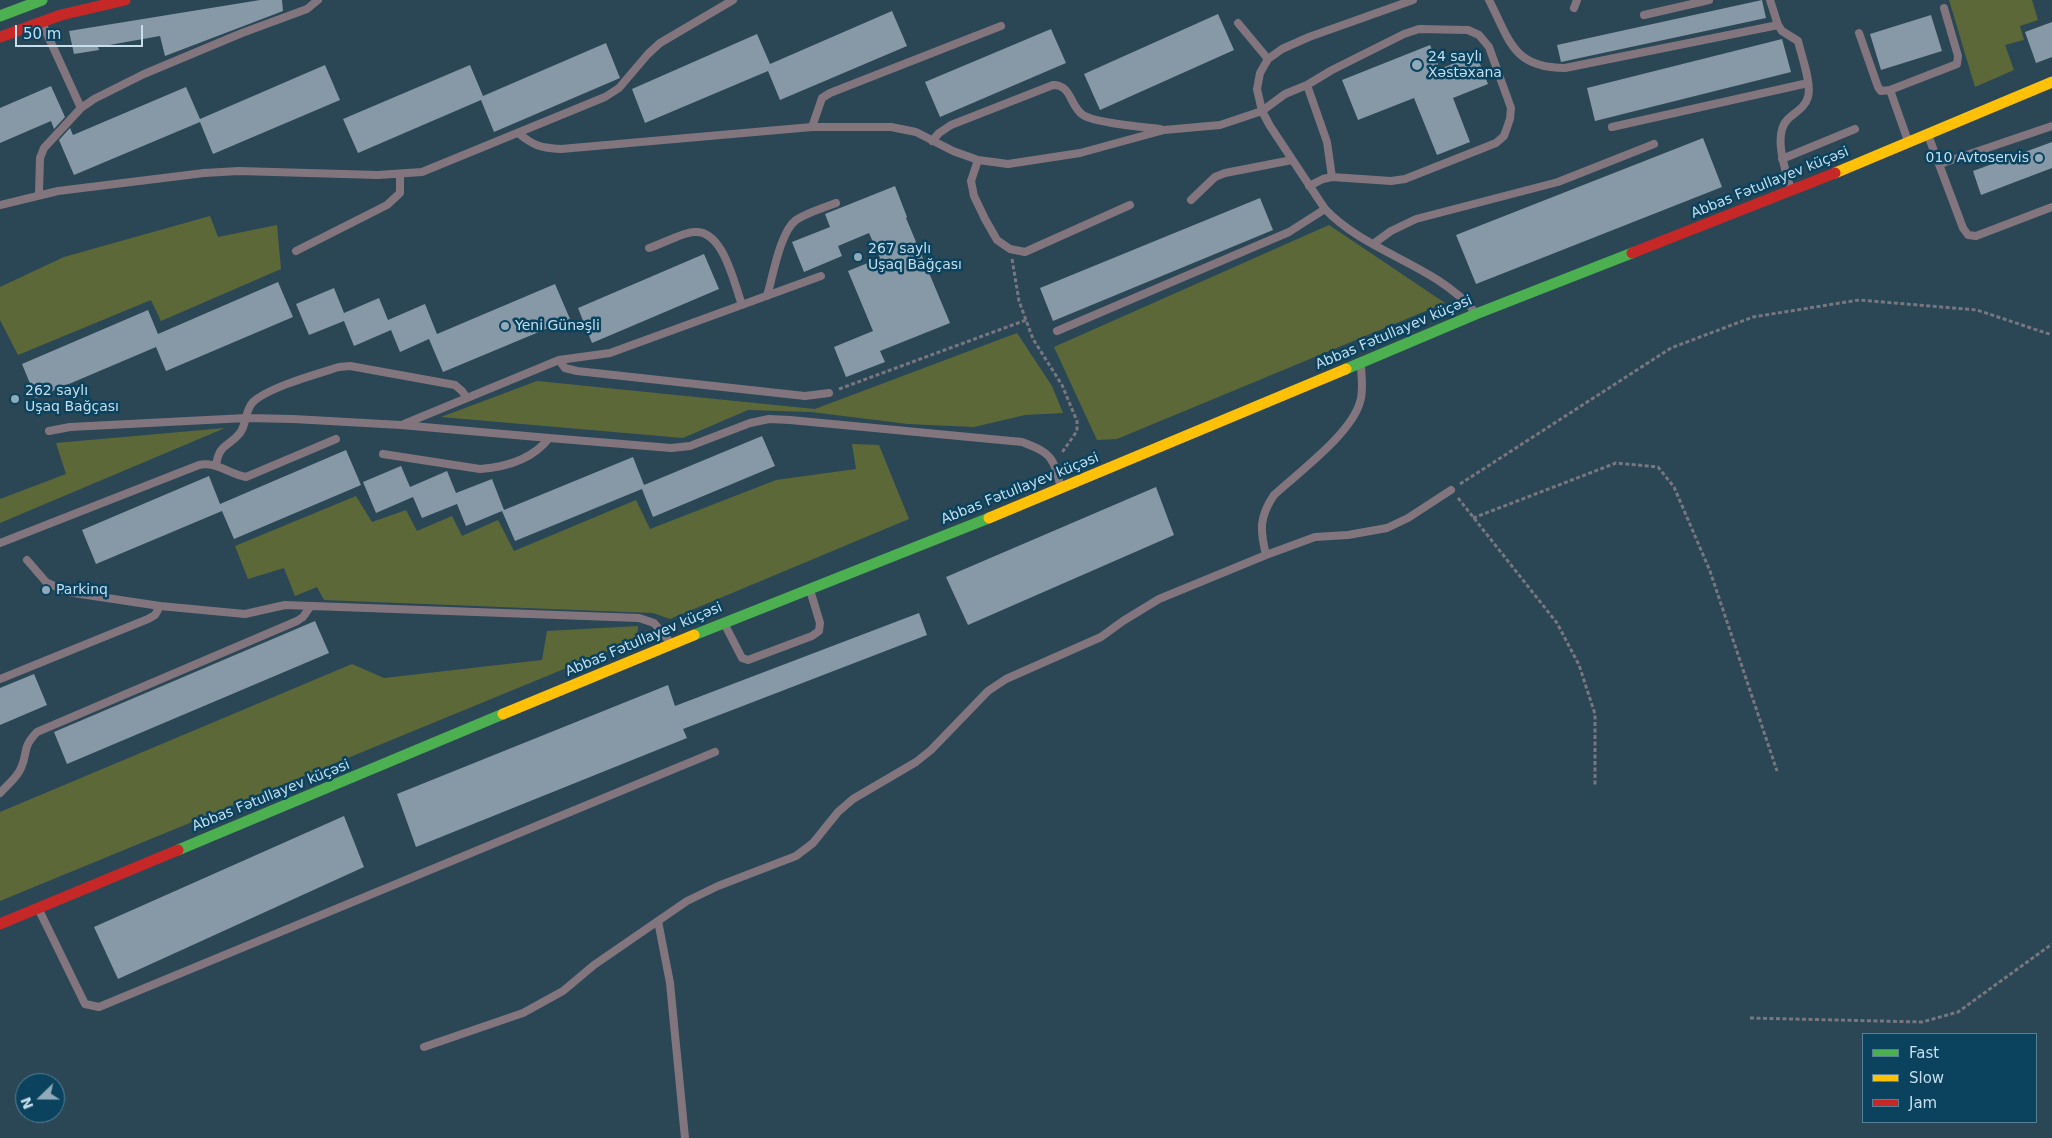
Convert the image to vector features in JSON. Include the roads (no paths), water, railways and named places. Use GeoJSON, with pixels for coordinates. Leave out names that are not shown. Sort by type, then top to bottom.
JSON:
{"type":"FeatureCollection","features":[{"type":"Feature","properties":{"kind":"main road"},"geometry":{"type":"LineString","coordinates":[[0,16],[42,0]]}},
{"type":"Feature","properties":{"kind":"main road"},"geometry":{"type":"LineString","coordinates":[[0,37],[41,20],[78,9],[125,0]]}},
{"type":"Feature","properties":{"kind":"main road","name":"Abbas Fətullayev küçəsi"},"geometry":{"type":"LineString","coordinates":[[0,924],[671,644],[1061,490],[1476,314],[1791,191],[2052,82]]}},
{"type":"Feature","properties":{"kind":"lane"},"geometry":{"type":"LineString","coordinates":[[39,194],[40,158],[44,148],[81,108],[94,99],[144,74],[242,33],[307,9],[318,0]]}},
{"type":"Feature","properties":{"kind":"lane"},"geometry":{"type":"LineString","coordinates":[[0,204],[39,194],[204,172],[239,171],[400,175],[422,172],[605,97],[619,88],[660,43],[733,0]]}},
{"type":"Feature","properties":{"kind":"lane"},"geometry":{"type":"LineString","coordinates":[[1413,0],[1309,37],[1282,49],[1268,59],[1260,73],[1257,89],[1262,111],[1324,209],[1336,220],[1373,244],[1436,278],[1464,300],[1476,314]]}},
{"type":"Feature","properties":{"kind":"lane"},"geometry":{"type":"LineString","coordinates":[[1489,0],[1513,47],[1535,65],[1548,68],[1565,68],[1778,25]]}},
{"type":"Feature","properties":{"kind":"lane"},"geometry":{"type":"LineString","coordinates":[[1574,8],[1577,0]]}},
{"type":"Feature","properties":{"kind":"lane"},"geometry":{"type":"LineString","coordinates":[[1644,16],[1709,0]]}},
{"type":"Feature","properties":{"kind":"lane"},"geometry":{"type":"LineString","coordinates":[[1770,0],[1778,25],[1782,31],[1798,40],[1808,84],[1809,96],[1803,107],[1786,120],[1782,127],[1782,159],[1791,191]]}},
{"type":"Feature","properties":{"kind":"lane"},"geometry":{"type":"LineString","coordinates":[[1859,34],[1878,87],[1881,91],[1890,90],[1957,64],[1958,56],[1944,8]]}},
{"type":"Feature","properties":{"kind":"lane"},"geometry":{"type":"LineString","coordinates":[[41,20],[81,108]]}},
{"type":"Feature","properties":{"kind":"lane"},"geometry":{"type":"LineString","coordinates":[[1238,22],[1268,59]]}},
{"type":"Feature","properties":{"kind":"lane"},"geometry":{"type":"LineString","coordinates":[[812,127],[822,98],[830,93],[1001,26]]}},
{"type":"Feature","properties":{"kind":"lane"},"geometry":{"type":"LineString","coordinates":[[518,133],[531,144],[542,148],[561,149],[812,127],[891,127],[916,132],[932,141],[978,160],[1008,164],[1080,153],[1164,130],[1220,125],[1262,111],[1285,94],[1307,85],[1332,70],[1404,34],[1419,29],[1468,30],[1479,35],[1489,48],[1512,108],[1504,136],[1496,144],[1405,179],[1390,181],[1332,177],[1323,179],[1310,186]]}},
{"type":"Feature","properties":{"kind":"lane"},"geometry":{"type":"LineString","coordinates":[[932,141],[951,125],[1053,84],[1060,85],[1066,89],[1075,108],[1088,118],[1164,130]]}},
{"type":"Feature","properties":{"kind":"lane"},"geometry":{"type":"LineString","coordinates":[[1612,127],[1808,84]]}},
{"type":"Feature","properties":{"kind":"lane"},"geometry":{"type":"LineString","coordinates":[[1307,85],[1327,142],[1332,177]]}},
{"type":"Feature","properties":{"kind":"lane"},"geometry":{"type":"LineString","coordinates":[[1890,90],[1908,143]]}},
{"type":"Feature","properties":{"kind":"lane"},"geometry":{"type":"LineString","coordinates":[[1940,164],[2052,126]]}},
{"type":"Feature","properties":{"kind":"lane"},"geometry":{"type":"LineString","coordinates":[[1782,159],[1855,129]]}},
{"type":"Feature","properties":{"kind":"lane"},"geometry":{"type":"LineString","coordinates":[[1928,135],[1963,228],[1968,235],[1976,236],[2052,207]]}},
{"type":"Feature","properties":{"kind":"lane"},"geometry":{"type":"LineString","coordinates":[[1373,244],[1391,230],[1416,219],[1558,182],[1654,144]]}},
{"type":"Feature","properties":{"kind":"lane"},"geometry":{"type":"LineString","coordinates":[[978,160],[971,181],[974,196],[997,240],[1010,249],[1025,252],[1130,205]]}},
{"type":"Feature","properties":{"kind":"lane"},"geometry":{"type":"LineString","coordinates":[[1191,200],[1216,177],[1292,160]]}},
{"type":"Feature","properties":{"kind":"lane"},"geometry":{"type":"LineString","coordinates":[[296,251],[387,206],[400,193],[400,175]]}},
{"type":"Feature","properties":{"kind":"lane"},"geometry":{"type":"LineString","coordinates":[[767,296],[786,230],[794,221],[804,215],[836,203]]}},
{"type":"Feature","properties":{"kind":"lane"},"geometry":{"type":"LineString","coordinates":[[1057,331],[1288,232],[1324,209]]}},
{"type":"Feature","properties":{"kind":"lane"},"geometry":{"type":"LineString","coordinates":[[649,248],[692,232],[704,232],[713,238],[722,250],[742,305]]}},
{"type":"Feature","properties":{"kind":"lane"},"geometry":{"type":"LineString","coordinates":[[402,425],[559,360],[610,353],[821,276]]}},
{"type":"Feature","properties":{"kind":"lane"},"geometry":{"type":"LineString","coordinates":[[559,360],[565,368],[577,372],[805,396],[829,392]]}},
{"type":"Feature","properties":{"kind":"lane"},"geometry":{"type":"LineString","coordinates":[[1266,555],[1261,523],[1267,506],[1274,495],[1339,436],[1355,416],[1361,400],[1361,363]]}},
{"type":"Feature","properties":{"kind":"lane"},"geometry":{"type":"LineString","coordinates":[[216,465],[218,454],[223,446],[237,436],[245,426],[250,406],[254,401],[266,393],[339,366],[350,366],[455,385],[467,398]]}},
{"type":"Feature","properties":{"kind":"lane"},"geometry":{"type":"LineString","coordinates":[[49,431],[70,427],[246,418],[402,425],[671,448],[690,446],[750,423],[769,419],[790,420],[1022,442],[1044,450],[1054,462],[1061,490]]}},
{"type":"Feature","properties":{"kind":"lane"},"geometry":{"type":"LineString","coordinates":[[383,454],[480,468],[494,468],[504,466],[528,455],[542,447],[549,438]]}},
{"type":"Feature","properties":{"kind":"lane"},"geometry":{"type":"LineString","coordinates":[[0,543],[205,463],[216,465],[246,477],[336,439]]}},
{"type":"Feature","properties":{"kind":"lane"},"geometry":{"type":"LineString","coordinates":[[424,1047],[522,1013],[563,991],[594,965],[687,901],[718,886],[796,856],[813,843],[838,812],[853,800],[916,762],[931,750],[988,691],[1006,679],[1101,638],[1123,621],[1159,599],[1266,555],[1316,537],[1348,535],[1388,528],[1408,518],[1451,490]]}},
{"type":"Feature","properties":{"kind":"lane"},"geometry":{"type":"LineString","coordinates":[[27,560],[46,582],[67,592],[160,606],[245,614],[285,605],[639,618],[654,623],[671,644]]}},
{"type":"Feature","properties":{"kind":"lane"},"geometry":{"type":"LineString","coordinates":[[724,623],[742,658],[748,660],[812,636],[819,631],[820,623],[810,589]]}},
{"type":"Feature","properties":{"kind":"lane"},"geometry":{"type":"LineString","coordinates":[[0,679],[148,619],[155,615],[160,606]]}},
{"type":"Feature","properties":{"kind":"lane"},"geometry":{"type":"LineString","coordinates":[[0,793],[17,776],[25,757],[25,746],[37,732],[297,621],[303,617],[310,606]]}},
{"type":"Feature","properties":{"kind":"lane"},"geometry":{"type":"LineString","coordinates":[[38,908],[85,1004],[99,1007],[715,752]]}},
{"type":"Feature","properties":{"kind":"lane"},"geometry":{"type":"LineString","coordinates":[[658,921],[670,983],[685,1138]]}},
{"type":"Feature","properties":{"kind":"place","name":"24 saylı Xəstəxana"},"geometry":{"type":"Point","coordinates":[1417,65]}},
{"type":"Feature","properties":{"kind":"place","name":"010 Avtoservis"},"geometry":{"type":"Point","coordinates":[2039,158]}},
{"type":"Feature","properties":{"kind":"place","name":"267 saylı Uşaq Bağçası"},"geometry":{"type":"Point","coordinates":[858,257]}},
{"type":"Feature","properties":{"kind":"place","name":"Yeni Günəşli"},"geometry":{"type":"Point","coordinates":[505,326]}},
{"type":"Feature","properties":{"kind":"place","name":"262 saylı Uşaq Bağçası"},"geometry":{"type":"Point","coordinates":[15,399]}},
{"type":"Feature","properties":{"kind":"place","name":"Parkinq"},"geometry":{"type":"Point","coordinates":[46,590]}}]}
